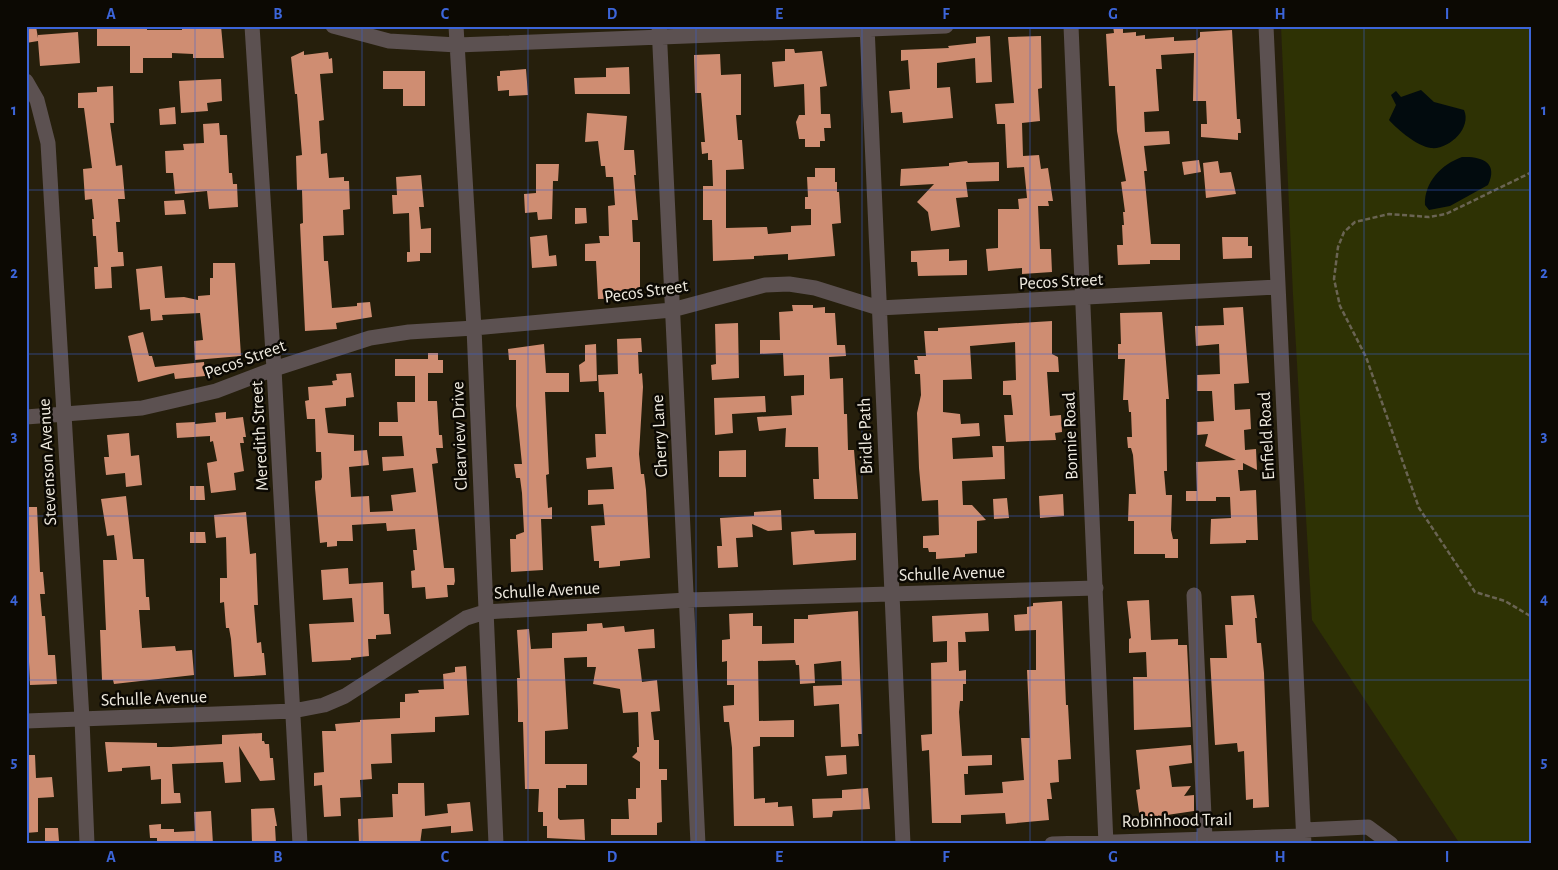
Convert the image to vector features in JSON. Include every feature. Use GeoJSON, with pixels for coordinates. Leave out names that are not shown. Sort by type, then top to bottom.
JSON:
{"type":"FeatureCollection","features":[{"type":"Feature","properties":{"kind":"street","name":"Meredith Street"},"geometry":{"type":"LineString","coordinates":[[252,26],[274,369],[300,844]]}},
{"type":"Feature","properties":{"kind":"street"},"geometry":{"type":"LineString","coordinates":[[333,26],[389,41],[457,46],[659,32],[946,26]]}},
{"type":"Feature","properties":{"kind":"street","name":"Clearview Drive"},"geometry":{"type":"LineString","coordinates":[[456,26],[474,328],[484,612],[496,844]]}},
{"type":"Feature","properties":{"kind":"street","name":"Bonnie Road"},"geometry":{"type":"LineString","coordinates":[[1071,26],[1106,842]]}},
{"type":"Feature","properties":{"kind":"street","name":"Enfield Road"},"geometry":{"type":"LineString","coordinates":[[1266,26],[1304,837]]}},
{"type":"Feature","properties":{"kind":"street","name":"Bridle Path"},"geometry":{"type":"LineString","coordinates":[[867,29],[903,844]]}},
{"type":"Feature","properties":{"kind":"street","name":"Cherry Lane"},"geometry":{"type":"LineString","coordinates":[[659,32],[698,844]]}},
{"type":"Feature","properties":{"kind":"street","name":"Stevenson Avenue"},"geometry":{"type":"LineString","coordinates":[[26,81],[37,100],[48,143],[82,720],[87,844]]}},
{"type":"Feature","properties":{"kind":"street","name":"Pecos Street"},"geometry":{"type":"LineString","coordinates":[[26,417],[63,416],[142,408],[216,391],[274,369],[370,338],[408,332],[672,310],[765,285],[789,284],[815,288],[879,308],[1277,288]]}},
{"type":"Feature","properties":{"kind":"street","name":"Schulle Avenue"},"geometry":{"type":"LineString","coordinates":[[26,721],[293,711],[324,705],[345,696],[466,618],[484,612],[687,600],[1096,588]]}},
{"type":"Feature","properties":{"kind":"street"},"geometry":{"type":"LineString","coordinates":[[1194,595],[1205,838]]}},
{"type":"Feature","properties":{"kind":"street","name":"Robinhood Trail"},"geometry":{"type":"LineString","coordinates":[[1052,844],[1205,838],[1304,837],[1368,827],[1391,844]]}},
{"type":"Feature","properties":{"kind":"path"},"geometry":{"type":"LineString","coordinates":[[1532,172],[1446,214],[1429,217],[1389,214],[1355,222],[1344,232],[1338,247],[1334,279],[1340,306],[1366,357],[1420,508],[1475,592],[1505,601],[1532,617]]}},
{"type":"Feature","properties":{"kind":"green space"},"geometry":{"type":"Polygon","coordinates":[[[1281,26],[1532,26],[1532,844],[1460,844],[1312,620],[1293,295],[1281,26]]]}},
{"type":"Feature","properties":{"kind":"shaded area"},"geometry":{"type":"Polygon","coordinates":[[[1421,90],[1434,102],[1464,110],[1466,117],[1462,130],[1451,142],[1438,148],[1426,147],[1414,141],[1389,120],[1396,105],[1391,95],[1396,91],[1401,97],[1421,90]]]}},
{"type":"Feature","properties":{"kind":"shaded area"},"geometry":{"type":"Polygon","coordinates":[[[1462,157],[1481,159],[1490,166],[1491,177],[1488,185],[1450,206],[1429,210],[1425,205],[1425,197],[1431,182],[1441,169],[1462,157]]]}},
{"type":"Feature","properties":{"kind":"building"},"geometry":{"type":"Polygon","coordinates":[[[26,26],[36,26],[38,38],[38,35],[78,32],[80,63],[40,66],[38,41],[26,43],[26,26]]]}},
{"type":"Feature","properties":{"kind":"building"},"geometry":{"type":"Polygon","coordinates":[[[97,26],[147,26],[147,30],[182,30],[182,26],[221,26],[224,58],[193,58],[193,54],[172,53],[172,58],[143,58],[143,73],[130,73],[130,46],[97,46],[97,26]]]}},
{"type":"Feature","properties":{"kind":"building"},"geometry":{"type":"Polygon","coordinates":[[[1113,26],[1123,26],[1123,33],[1136,32],[1136,36],[1145,35],[1145,39],[1174,37],[1174,41],[1196,40],[1200,37],[1200,32],[1232,30],[1237,119],[1240,119],[1241,133],[1238,133],[1238,140],[1201,137],[1201,124],[1207,124],[1206,101],[1193,101],[1194,53],[1161,55],[1162,69],[1156,69],[1159,111],[1144,112],[1145,132],[1169,131],[1170,144],[1144,146],[1147,171],[1144,171],[1151,244],[1180,244],[1180,260],[1150,260],[1150,264],[1118,265],[1117,245],[1123,245],[1122,225],[1124,225],[1123,212],[1125,212],[1121,182],[1126,181],[1117,131],[1115,86],[1109,86],[1106,34],[1114,33],[1113,26]]]}},
{"type":"Feature","properties":{"kind":"building"},"geometry":{"type":"Polygon","coordinates":[[[990,36],[992,82],[976,83],[975,58],[937,63],[937,88],[950,87],[953,118],[903,123],[902,112],[891,113],[889,91],[910,89],[908,60],[901,61],[901,50],[949,48],[948,46],[976,43],[976,37],[990,36]]]}},
{"type":"Feature","properties":{"kind":"building"},"geometry":{"type":"Polygon","coordinates":[[[1041,36],[1042,88],[1038,89],[1040,121],[1022,123],[1023,156],[1039,155],[1041,169],[1048,168],[1053,201],[1048,201],[1049,206],[1038,206],[1040,249],[1051,249],[1052,272],[1022,274],[1022,268],[988,271],[986,249],[998,248],[998,209],[1019,209],[1018,199],[1027,198],[1024,167],[1007,168],[1005,124],[997,124],[995,104],[1014,103],[1008,37],[1041,36]]]}},
{"type":"Feature","properties":{"kind":"building"},"geometry":{"type":"Polygon","coordinates":[[[785,49],[794,49],[795,53],[822,51],[827,86],[820,87],[821,114],[830,114],[831,128],[824,128],[825,141],[820,141],[820,147],[805,147],[805,139],[799,139],[796,122],[799,115],[805,115],[804,84],[774,87],[772,62],[785,61],[785,49]]]}},
{"type":"Feature","properties":{"kind":"building"},"geometry":{"type":"Polygon","coordinates":[[[304,51],[304,55],[328,52],[329,59],[332,58],[333,73],[320,74],[324,120],[319,121],[321,154],[327,153],[329,178],[344,177],[344,181],[349,181],[350,209],[343,210],[344,235],[323,236],[324,261],[328,261],[332,308],[357,306],[357,303],[370,302],[372,317],[336,323],[337,329],[305,331],[300,224],[303,223],[302,190],[297,190],[296,156],[302,155],[297,94],[295,94],[291,57],[304,51]]]}},
{"type":"Feature","properties":{"kind":"building"},"geometry":{"type":"Polygon","coordinates":[[[720,54],[721,75],[741,74],[741,115],[736,115],[738,140],[742,140],[744,169],[726,170],[726,228],[767,227],[768,234],[791,232],[791,226],[811,225],[811,209],[805,209],[805,197],[808,197],[807,177],[815,177],[815,168],[835,168],[835,182],[837,182],[837,192],[839,192],[841,223],[832,224],[835,256],[788,260],[788,254],[754,256],[754,259],[713,261],[712,220],[703,220],[703,186],[713,186],[712,160],[708,160],[708,153],[702,154],[701,142],[705,142],[701,93],[695,93],[694,55],[720,54]]]}},
{"type":"Feature","properties":{"kind":"building"},"geometry":{"type":"Polygon","coordinates":[[[629,67],[630,94],[575,94],[574,78],[606,77],[606,68],[629,67]]]}},
{"type":"Feature","properties":{"kind":"building"},"geometry":{"type":"Polygon","coordinates":[[[526,69],[528,95],[509,96],[509,90],[498,91],[497,76],[500,76],[500,71],[526,69]]]}},
{"type":"Feature","properties":{"kind":"building"},"geometry":{"type":"Polygon","coordinates":[[[383,71],[425,71],[425,106],[403,106],[403,89],[383,89],[383,71]]]}},
{"type":"Feature","properties":{"kind":"building"},"geometry":{"type":"Polygon","coordinates":[[[221,79],[222,101],[207,103],[208,111],[181,113],[179,81],[221,79]]]}},
{"type":"Feature","properties":{"kind":"building"},"geometry":{"type":"Polygon","coordinates":[[[113,86],[114,123],[110,123],[116,166],[122,165],[125,199],[118,199],[120,222],[116,222],[118,252],[123,252],[124,266],[111,267],[112,288],[95,289],[94,267],[98,267],[96,236],[93,236],[92,199],[85,200],[83,169],[92,168],[84,108],[78,108],[78,93],[97,92],[97,87],[113,86]]]}},
{"type":"Feature","properties":{"kind":"building"},"geometry":{"type":"Polygon","coordinates":[[[175,107],[176,124],[160,125],[159,109],[175,107]]]}},
{"type":"Feature","properties":{"kind":"building"},"geometry":{"type":"Polygon","coordinates":[[[587,113],[627,116],[624,150],[634,150],[638,220],[632,220],[633,242],[640,242],[640,298],[598,299],[596,261],[585,261],[585,244],[600,243],[599,236],[609,236],[608,206],[615,205],[613,177],[606,177],[605,166],[601,166],[598,141],[585,142],[587,113]]]}},
{"type":"Feature","properties":{"kind":"building"},"geometry":{"type":"Polygon","coordinates":[[[219,123],[220,135],[227,135],[229,173],[232,173],[233,184],[237,184],[238,207],[209,209],[207,191],[175,194],[173,173],[166,173],[165,151],[184,150],[183,144],[204,143],[203,124],[219,123]]]}},
{"type":"Feature","properties":{"kind":"building"},"geometry":{"type":"Polygon","coordinates":[[[1199,160],[1201,172],[1184,175],[1182,162],[1199,160]]]}},
{"type":"Feature","properties":{"kind":"building"},"geometry":{"type":"Polygon","coordinates":[[[967,161],[968,163],[999,162],[999,181],[966,182],[968,197],[956,198],[960,227],[931,231],[928,212],[917,202],[934,184],[900,186],[901,169],[949,166],[949,163],[967,161]]]}},
{"type":"Feature","properties":{"kind":"building"},"geometry":{"type":"Polygon","coordinates":[[[1218,161],[1220,173],[1231,172],[1236,194],[1206,198],[1203,163],[1218,161]]]}},
{"type":"Feature","properties":{"kind":"building"},"geometry":{"type":"Polygon","coordinates":[[[536,164],[559,164],[558,181],[553,181],[552,219],[538,220],[537,212],[525,213],[524,194],[536,193],[536,164]]]}},
{"type":"Feature","properties":{"kind":"building"},"geometry":{"type":"Polygon","coordinates":[[[421,175],[424,207],[419,207],[421,229],[431,228],[431,253],[420,253],[420,261],[407,262],[407,252],[410,252],[409,213],[393,214],[392,195],[397,195],[396,177],[421,175]]]}},
{"type":"Feature","properties":{"kind":"building"},"geometry":{"type":"Polygon","coordinates":[[[184,200],[186,214],[165,215],[164,201],[184,200]]]}},
{"type":"Feature","properties":{"kind":"building"},"geometry":{"type":"Polygon","coordinates":[[[575,208],[586,208],[587,223],[575,224],[575,208]]]}},
{"type":"Feature","properties":{"kind":"building"},"geometry":{"type":"Polygon","coordinates":[[[547,235],[549,256],[556,255],[557,266],[532,268],[530,237],[547,235]]]}},
{"type":"Feature","properties":{"kind":"building"},"geometry":{"type":"Polygon","coordinates":[[[1222,237],[1248,237],[1248,246],[1252,246],[1252,258],[1223,259],[1222,237]]]}},
{"type":"Feature","properties":{"kind":"building"},"geometry":{"type":"Polygon","coordinates":[[[949,249],[949,261],[967,260],[967,275],[918,276],[917,262],[911,262],[911,251],[949,249]]]}},
{"type":"Feature","properties":{"kind":"building"},"geometry":{"type":"Polygon","coordinates":[[[213,263],[235,263],[241,356],[195,360],[194,341],[203,340],[200,313],[162,315],[163,320],[151,321],[150,309],[140,310],[136,269],[162,266],[165,298],[184,297],[198,300],[198,296],[210,295],[210,278],[213,278],[213,263]]]}},
{"type":"Feature","properties":{"kind":"building"},"geometry":{"type":"Polygon","coordinates":[[[792,305],[813,305],[813,308],[825,307],[825,313],[835,313],[837,345],[845,345],[846,356],[829,357],[830,379],[843,378],[848,450],[854,450],[858,499],[814,499],[813,479],[819,479],[818,447],[785,447],[786,428],[759,431],[757,417],[792,415],[791,396],[804,395],[804,375],[784,376],[783,353],[760,354],[760,340],[780,340],[779,312],[793,311],[792,305]]]}},
{"type":"Feature","properties":{"kind":"building"},"geometry":{"type":"Polygon","coordinates":[[[1243,307],[1249,383],[1234,384],[1235,410],[1250,409],[1251,429],[1244,430],[1245,450],[1256,449],[1257,470],[1243,463],[1243,470],[1238,470],[1240,491],[1256,490],[1258,540],[1246,540],[1246,543],[1210,544],[1211,519],[1231,518],[1230,497],[1216,497],[1216,501],[1186,501],[1186,491],[1197,491],[1196,462],[1236,460],[1205,446],[1208,434],[1197,435],[1197,422],[1214,421],[1212,391],[1197,391],[1197,375],[1220,374],[1219,344],[1196,346],[1195,326],[1224,325],[1223,308],[1243,307]]]}},
{"type":"Feature","properties":{"kind":"building"},"geometry":{"type":"Polygon","coordinates":[[[1162,312],[1169,399],[1166,399],[1167,471],[1164,471],[1166,495],[1172,495],[1171,530],[1173,539],[1178,539],[1178,558],[1165,558],[1165,554],[1134,554],[1134,521],[1128,521],[1129,494],[1136,494],[1133,455],[1131,448],[1128,448],[1127,437],[1132,437],[1131,412],[1129,412],[1128,400],[1123,400],[1125,359],[1118,359],[1118,344],[1121,344],[1120,313],[1162,312]]]}},
{"type":"Feature","properties":{"kind":"building"},"geometry":{"type":"Polygon","coordinates":[[[1052,321],[1052,354],[1058,357],[1059,372],[1047,372],[1050,416],[1061,415],[1062,432],[1055,433],[1056,440],[1006,442],[1004,415],[1013,415],[1011,395],[1003,395],[1003,381],[1016,380],[1015,342],[970,346],[972,379],[943,380],[943,412],[960,414],[961,424],[979,423],[980,436],[952,438],[953,459],[993,457],[992,446],[1004,446],[1005,479],[962,481],[963,505],[972,505],[986,520],[977,521],[977,553],[965,554],[965,557],[936,559],[936,552],[929,552],[928,548],[923,548],[923,536],[939,535],[938,500],[922,501],[919,468],[917,413],[921,395],[920,374],[915,374],[914,360],[918,360],[917,356],[926,356],[924,331],[938,331],[938,328],[1052,321]]]}},
{"type":"Feature","properties":{"kind":"building"},"geometry":{"type":"Polygon","coordinates":[[[738,323],[739,378],[712,380],[711,365],[716,364],[715,324],[738,323]]]}},
{"type":"Feature","properties":{"kind":"building"},"geometry":{"type":"Polygon","coordinates":[[[143,332],[149,356],[152,356],[155,367],[204,362],[205,376],[175,379],[174,373],[138,382],[128,336],[143,332]]]}},
{"type":"Feature","properties":{"kind":"building"},"geometry":{"type":"Polygon","coordinates":[[[641,338],[642,352],[638,352],[639,374],[642,373],[643,387],[639,454],[641,474],[644,474],[646,490],[650,558],[620,561],[620,566],[599,568],[599,561],[594,561],[591,526],[605,525],[603,504],[588,505],[588,490],[614,489],[612,467],[587,469],[586,458],[596,457],[595,434],[606,434],[604,392],[599,392],[598,375],[618,374],[617,339],[641,338]]]}},
{"type":"Feature","properties":{"kind":"building"},"geometry":{"type":"Polygon","coordinates":[[[544,344],[546,373],[569,373],[569,392],[545,392],[549,474],[546,475],[548,508],[552,507],[552,519],[541,519],[543,570],[511,572],[510,539],[516,539],[516,535],[524,532],[520,478],[516,478],[514,464],[522,464],[516,406],[516,360],[509,360],[508,349],[544,344]]]}},
{"type":"Feature","properties":{"kind":"building"},"geometry":{"type":"Polygon","coordinates":[[[596,344],[597,381],[580,382],[579,365],[585,361],[585,345],[596,344]]]}},
{"type":"Feature","properties":{"kind":"building"},"geometry":{"type":"Polygon","coordinates":[[[428,353],[438,353],[438,360],[443,360],[443,373],[428,373],[428,401],[437,401],[439,435],[442,435],[443,448],[436,448],[438,463],[432,464],[444,568],[454,568],[455,581],[454,585],[447,585],[448,597],[426,599],[425,587],[412,588],[411,571],[415,570],[413,550],[417,550],[415,529],[387,531],[386,523],[352,525],[353,541],[337,541],[337,546],[327,547],[327,542],[320,543],[315,481],[321,480],[322,477],[321,452],[316,452],[315,419],[307,419],[305,401],[309,400],[308,387],[333,385],[332,381],[337,380],[336,374],[351,373],[354,397],[346,398],[346,406],[325,408],[328,433],[354,435],[354,451],[367,450],[369,465],[349,467],[351,497],[369,496],[370,512],[393,511],[391,495],[416,492],[413,468],[383,471],[382,457],[404,456],[402,436],[379,436],[379,422],[398,422],[397,402],[415,402],[415,376],[395,376],[395,359],[428,359],[428,353]]]}},
{"type":"Feature","properties":{"kind":"building"},"geometry":{"type":"Polygon","coordinates":[[[765,396],[766,412],[732,414],[733,433],[715,435],[714,398],[765,396]]]}},
{"type":"Feature","properties":{"kind":"building"},"geometry":{"type":"Polygon","coordinates":[[[226,412],[226,419],[243,417],[246,437],[243,437],[244,443],[240,443],[244,471],[234,473],[236,490],[211,493],[207,463],[217,461],[213,441],[210,442],[210,436],[177,438],[176,423],[216,422],[215,413],[226,412]]]}},
{"type":"Feature","properties":{"kind":"building"},"geometry":{"type":"Polygon","coordinates":[[[129,433],[131,456],[139,455],[142,485],[126,487],[125,473],[106,475],[104,457],[109,457],[107,435],[129,433]]]}},
{"type":"Feature","properties":{"kind":"building"},"geometry":{"type":"Polygon","coordinates":[[[746,450],[746,477],[719,477],[719,451],[746,450]]]}},
{"type":"Feature","properties":{"kind":"building"},"geometry":{"type":"Polygon","coordinates":[[[190,486],[204,486],[205,500],[190,500],[190,486]]]}},
{"type":"Feature","properties":{"kind":"building"},"geometry":{"type":"Polygon","coordinates":[[[1063,494],[1064,516],[1040,518],[1039,496],[1063,494]]]}},
{"type":"Feature","properties":{"kind":"building"},"geometry":{"type":"Polygon","coordinates":[[[126,496],[133,559],[144,559],[146,597],[149,597],[150,610],[139,610],[142,648],[175,646],[176,651],[192,650],[194,675],[114,684],[113,680],[102,680],[100,630],[106,630],[103,560],[117,560],[114,535],[107,536],[101,499],[126,496]]]}},
{"type":"Feature","properties":{"kind":"building"},"geometry":{"type":"Polygon","coordinates":[[[1007,498],[1009,518],[994,519],[993,499],[1007,498]]]}},
{"type":"Feature","properties":{"kind":"building"},"geometry":{"type":"Polygon","coordinates":[[[26,507],[37,507],[40,572],[43,572],[45,594],[40,594],[42,616],[45,616],[48,655],[55,655],[57,684],[30,685],[29,662],[26,662],[26,507]]]}},
{"type":"Feature","properties":{"kind":"building"},"geometry":{"type":"Polygon","coordinates":[[[781,510],[782,530],[768,531],[752,524],[753,537],[736,538],[738,567],[718,568],[717,546],[722,546],[720,518],[754,516],[754,512],[781,510]]]}},
{"type":"Feature","properties":{"kind":"building"},"geometry":{"type":"Polygon","coordinates":[[[246,512],[250,554],[256,553],[258,605],[254,605],[257,643],[261,642],[266,675],[234,677],[229,628],[226,628],[224,602],[220,603],[220,578],[227,578],[226,537],[216,538],[214,515],[246,512]]]}},
{"type":"Feature","properties":{"kind":"building"},"geometry":{"type":"Polygon","coordinates":[[[814,530],[815,534],[856,533],[856,560],[793,565],[791,532],[814,530]]]}},
{"type":"Feature","properties":{"kind":"building"},"geometry":{"type":"Polygon","coordinates":[[[190,532],[205,532],[206,543],[190,543],[190,532]]]}},
{"type":"Feature","properties":{"kind":"building"},"geometry":{"type":"Polygon","coordinates":[[[348,568],[349,584],[383,582],[384,614],[389,614],[391,634],[376,635],[376,639],[368,639],[369,656],[351,658],[351,660],[312,662],[309,624],[354,622],[352,598],[323,600],[321,570],[348,568]]]}},
{"type":"Feature","properties":{"kind":"building"},"geometry":{"type":"Polygon","coordinates":[[[1254,595],[1257,618],[1255,618],[1257,643],[1261,643],[1264,673],[1269,807],[1253,808],[1253,799],[1246,800],[1244,751],[1238,752],[1237,743],[1215,745],[1210,658],[1227,658],[1225,625],[1233,625],[1231,596],[1254,595]]]}},
{"type":"Feature","properties":{"kind":"building"},"geometry":{"type":"Polygon","coordinates":[[[1149,600],[1151,640],[1178,639],[1178,645],[1187,645],[1191,727],[1134,730],[1133,677],[1147,677],[1146,652],[1129,653],[1129,639],[1131,638],[1127,601],[1149,600]]]}},
{"type":"Feature","properties":{"kind":"building"},"geometry":{"type":"Polygon","coordinates":[[[1062,601],[1066,705],[1068,705],[1071,759],[1058,760],[1059,782],[1050,783],[1052,799],[1047,799],[1049,820],[1006,824],[1005,813],[961,815],[961,823],[932,823],[929,750],[922,751],[921,735],[932,734],[931,663],[947,662],[947,641],[933,642],[932,616],[988,613],[989,631],[965,632],[966,642],[958,642],[959,671],[966,670],[966,684],[963,684],[963,701],[960,701],[959,712],[962,756],[992,755],[992,765],[968,766],[968,774],[964,774],[965,795],[1003,793],[1002,782],[1024,780],[1021,738],[1030,738],[1027,670],[1036,670],[1036,630],[1015,631],[1014,615],[1027,614],[1027,607],[1033,606],[1033,603],[1062,601]]]}},
{"type":"Feature","properties":{"kind":"building"},"geometry":{"type":"Polygon","coordinates":[[[858,611],[862,734],[858,734],[859,746],[841,747],[839,704],[814,706],[813,686],[842,685],[841,661],[814,664],[815,683],[800,684],[799,665],[796,665],[795,660],[758,661],[759,721],[794,720],[794,737],[760,737],[760,746],[753,747],[754,799],[765,798],[765,803],[778,802],[778,807],[792,806],[794,826],[734,826],[732,748],[729,722],[724,722],[723,706],[734,705],[734,685],[727,685],[727,661],[722,662],[722,640],[730,639],[729,614],[753,613],[753,626],[762,626],[762,644],[794,643],[794,619],[808,619],[808,615],[858,611]]]}},
{"type":"Feature","properties":{"kind":"building"},"geometry":{"type":"Polygon","coordinates":[[[602,623],[603,628],[624,626],[625,632],[654,629],[655,648],[638,649],[642,682],[657,680],[660,711],[651,712],[654,740],[659,740],[659,769],[667,769],[667,780],[661,780],[662,822],[657,823],[657,835],[611,835],[611,819],[629,819],[628,799],[636,799],[636,788],[640,788],[640,762],[632,757],[637,752],[637,747],[639,747],[638,712],[623,713],[620,689],[593,684],[596,667],[587,667],[587,657],[564,658],[568,729],[545,731],[545,764],[587,764],[587,785],[566,785],[566,788],[558,788],[558,818],[560,820],[584,819],[585,840],[547,838],[547,826],[543,826],[543,812],[538,812],[539,789],[525,789],[523,722],[518,722],[517,678],[520,678],[517,630],[529,629],[531,649],[552,648],[552,633],[587,631],[587,624],[602,623]]]}},
{"type":"Feature","properties":{"kind":"building"},"geometry":{"type":"Polygon","coordinates":[[[466,666],[469,715],[435,717],[435,732],[391,734],[392,763],[371,764],[372,779],[360,780],[361,797],[340,798],[341,816],[324,817],[322,785],[314,786],[314,773],[324,772],[322,731],[336,731],[335,724],[360,722],[360,720],[400,718],[400,702],[405,702],[405,694],[419,693],[418,690],[444,689],[443,674],[455,672],[455,667],[466,666]]]}},
{"type":"Feature","properties":{"kind":"building"},"geometry":{"type":"Polygon","coordinates":[[[262,733],[262,741],[265,744],[269,744],[270,758],[273,758],[275,780],[260,781],[239,746],[241,782],[225,783],[223,762],[172,764],[174,793],[180,793],[181,803],[161,804],[161,779],[151,780],[150,766],[122,768],[122,771],[108,772],[105,742],[157,743],[157,747],[171,747],[222,744],[222,735],[262,733]]]}},
{"type":"Feature","properties":{"kind":"building"},"geometry":{"type":"Polygon","coordinates":[[[1191,745],[1192,763],[1169,766],[1172,787],[1191,786],[1184,796],[1194,795],[1194,811],[1140,819],[1136,790],[1140,789],[1136,750],[1191,745]]]}},
{"type":"Feature","properties":{"kind":"building"},"geometry":{"type":"Polygon","coordinates":[[[26,755],[35,755],[36,778],[52,777],[54,797],[38,798],[38,832],[26,833],[26,755]]]}},
{"type":"Feature","properties":{"kind":"building"},"geometry":{"type":"Polygon","coordinates":[[[846,755],[847,774],[827,776],[825,756],[846,755]]]}},
{"type":"Feature","properties":{"kind":"building"},"geometry":{"type":"Polygon","coordinates":[[[398,783],[424,783],[425,816],[448,813],[447,804],[470,802],[473,831],[451,833],[451,826],[422,829],[420,844],[359,844],[358,819],[393,817],[392,794],[398,794],[398,783]]]}},
{"type":"Feature","properties":{"kind":"building"},"geometry":{"type":"Polygon","coordinates":[[[868,788],[870,809],[833,811],[832,817],[813,818],[812,799],[842,798],[842,790],[868,788]]]}},
{"type":"Feature","properties":{"kind":"building"},"geometry":{"type":"Polygon","coordinates":[[[274,808],[277,826],[275,826],[276,844],[252,844],[251,809],[274,808]]]}},
{"type":"Feature","properties":{"kind":"building"},"geometry":{"type":"Polygon","coordinates":[[[211,811],[213,844],[157,844],[157,838],[150,838],[149,825],[161,824],[161,829],[174,829],[174,832],[195,831],[194,812],[211,811]]]}},
{"type":"Feature","properties":{"kind":"building"},"geometry":{"type":"Polygon","coordinates":[[[45,828],[58,828],[59,841],[45,841],[45,828]]]}}]}
